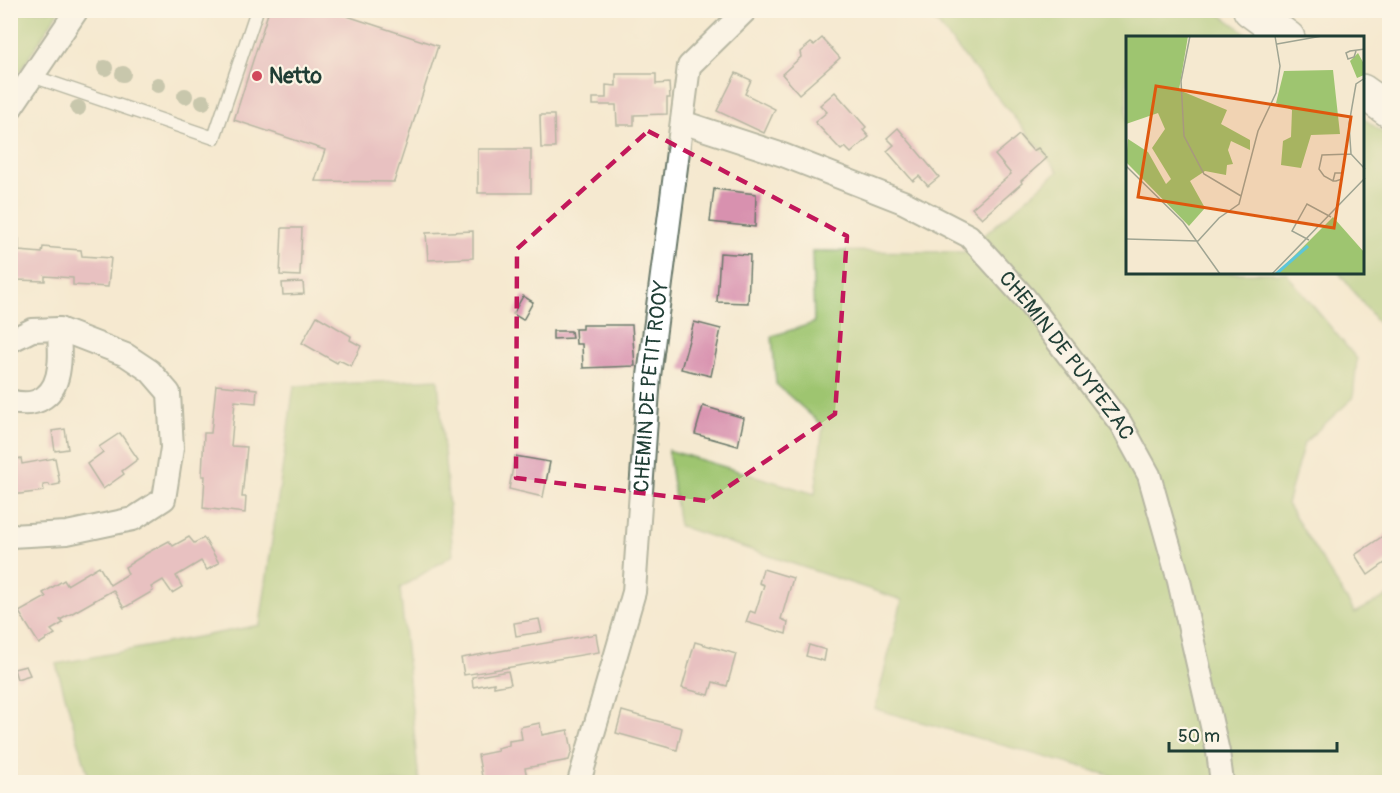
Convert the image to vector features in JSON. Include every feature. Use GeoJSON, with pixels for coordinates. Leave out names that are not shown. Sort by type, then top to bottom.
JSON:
{"type":"FeatureCollection","features":[{"type":"Feature","properties":{"kind":"main road"},"geometry":{"type":"LineString","coordinates":[[1250,10],[1285,36]]}},
{"type":"Feature","properties":{"kind":"main road"},"geometry":{"type":"LineString","coordinates":[[1364,92],[1389,111]]}},
{"type":"Feature","properties":{"kind":"street"},"geometry":{"type":"LineString","coordinates":[[10,109],[78,10]]}},
{"type":"Feature","properties":{"kind":"street","name":"CHEMIN DE PETIT ROOY"},"geometry":{"type":"LineString","coordinates":[[579,783],[634,592],[649,376],[689,66],[746,10]]}},
{"type":"Feature","properties":{"kind":"street","name":"CHEMIN DE PUYPEZAC"},"geometry":{"type":"LineString","coordinates":[[682,122],[783,155],[912,206],[969,236],[1024,297],[1121,424],[1149,475],[1181,592],[1218,752],[1222,783]]}},
{"type":"Feature","properties":{"kind":"street"},"geometry":{"type":"LineString","coordinates":[[10,401],[28,403],[42,400],[52,389],[60,368],[60,329]]}},
{"type":"Feature","properties":{"kind":"street"},"geometry":{"type":"LineString","coordinates":[[10,341],[32,330],[60,329],[126,355],[150,371],[169,393],[171,448],[164,499],[133,519],[67,533],[10,536]]}},
{"type":"Feature","properties":{"kind":"lane"},"geometry":{"type":"LineString","coordinates":[[33,76],[214,138],[257,10]]}},
{"type":"Feature","properties":{"kind":"highlighted area"},"geometry":{"type":"Polygon","coordinates":[[[648,131],[847,236],[835,414],[707,501],[516,478],[517,249],[648,131]]]}},
{"type":"Feature","properties":{"kind":"green space"},"geometry":{"type":"Polygon","coordinates":[[[10,11],[59,11],[17,76],[11,71],[10,11]]]}},
{"type":"Feature","properties":{"kind":"green space"},"geometry":{"type":"Polygon","coordinates":[[[927,11],[1215,11],[1251,36],[1126,36],[1126,274],[1287,274],[1357,359],[1353,398],[1304,443],[1287,504],[1355,613],[1389,595],[1389,782],[1133,782],[875,709],[902,600],[679,526],[668,450],[815,494],[823,426],[776,384],[772,336],[814,323],[812,251],[965,252],[1058,171],[927,11]]]}},
{"type":"Feature","properties":{"kind":"green space"},"geometry":{"type":"Polygon","coordinates":[[[1364,119],[1389,137],[1389,329],[1379,324],[1340,274],[1364,274],[1364,119]]]}},
{"type":"Feature","properties":{"kind":"green space"},"geometry":{"type":"Polygon","coordinates":[[[438,379],[453,555],[400,588],[419,782],[90,782],[56,664],[260,625],[294,386],[438,379]]]}},
{"type":"Feature","properties":{"kind":"building"},"geometry":{"type":"Polygon","coordinates":[[[269,10],[329,10],[438,46],[394,182],[315,181],[325,150],[234,120],[269,10]]]}},
{"type":"Feature","properties":{"kind":"building"},"geometry":{"type":"Polygon","coordinates":[[[822,38],[840,58],[799,94],[782,74],[801,57],[800,52],[822,38]]]}},
{"type":"Feature","properties":{"kind":"building"},"geometry":{"type":"Polygon","coordinates":[[[736,73],[751,80],[745,94],[775,109],[764,133],[717,111],[736,73]]]}},
{"type":"Feature","properties":{"kind":"building"},"geometry":{"type":"Polygon","coordinates":[[[616,74],[656,74],[656,84],[669,83],[670,98],[667,98],[667,114],[634,115],[634,125],[617,125],[616,105],[593,105],[593,98],[606,98],[606,85],[616,86],[616,74]]]}},
{"type":"Feature","properties":{"kind":"building"},"geometry":{"type":"Polygon","coordinates":[[[835,92],[866,127],[863,130],[869,137],[851,153],[845,147],[841,150],[815,122],[827,112],[820,105],[835,92]]]}},
{"type":"Feature","properties":{"kind":"building"},"geometry":{"type":"Polygon","coordinates":[[[540,115],[554,115],[555,148],[541,148],[540,115]]]}},
{"type":"Feature","properties":{"kind":"building"},"geometry":{"type":"Polygon","coordinates":[[[898,128],[939,177],[928,186],[919,176],[913,181],[887,151],[894,145],[887,138],[898,128]]]}},
{"type":"Feature","properties":{"kind":"building"},"geometry":{"type":"Polygon","coordinates":[[[1019,135],[1033,151],[1038,148],[1047,158],[982,218],[972,208],[1011,174],[995,155],[1019,135]]]}},
{"type":"Feature","properties":{"kind":"building"},"geometry":{"type":"Polygon","coordinates":[[[478,149],[531,149],[531,193],[478,193],[478,149]]]}},
{"type":"Feature","properties":{"kind":"building"},"geometry":{"type":"Polygon","coordinates":[[[714,189],[756,194],[755,227],[710,222],[714,189]]]}},
{"type":"Feature","properties":{"kind":"building"},"geometry":{"type":"Polygon","coordinates":[[[282,228],[302,228],[300,276],[280,275],[282,228]]]}},
{"type":"Feature","properties":{"kind":"building"},"geometry":{"type":"Polygon","coordinates":[[[473,231],[473,258],[428,260],[426,233],[473,231]]]}},
{"type":"Feature","properties":{"kind":"building"},"geometry":{"type":"Polygon","coordinates":[[[10,239],[19,239],[19,251],[42,253],[43,247],[81,250],[82,256],[111,258],[108,287],[73,285],[73,278],[45,276],[45,281],[17,280],[18,269],[10,268],[10,239]]]}},
{"type":"Feature","properties":{"kind":"building"},"geometry":{"type":"Polygon","coordinates":[[[720,253],[750,255],[748,303],[717,302],[720,253]]]}},
{"type":"Feature","properties":{"kind":"building"},"geometry":{"type":"Polygon","coordinates":[[[303,282],[304,294],[283,295],[282,283],[303,282]]]}},
{"type":"Feature","properties":{"kind":"building"},"geometry":{"type":"Polygon","coordinates":[[[523,296],[533,302],[523,320],[513,314],[523,296]]]}},
{"type":"Feature","properties":{"kind":"building"},"geometry":{"type":"Polygon","coordinates":[[[317,316],[351,336],[350,340],[361,346],[351,366],[339,360],[337,363],[302,343],[317,316]]]}},
{"type":"Feature","properties":{"kind":"building"},"geometry":{"type":"Polygon","coordinates":[[[694,322],[721,329],[711,376],[681,369],[694,322]]]}},
{"type":"Feature","properties":{"kind":"building"},"geometry":{"type":"Polygon","coordinates":[[[582,325],[632,325],[635,366],[583,368],[582,344],[576,344],[575,329],[582,329],[582,325]]]}},
{"type":"Feature","properties":{"kind":"building"},"geometry":{"type":"Polygon","coordinates":[[[553,331],[571,331],[572,338],[553,339],[553,331]]]}},
{"type":"Feature","properties":{"kind":"building"},"geometry":{"type":"Polygon","coordinates":[[[216,385],[257,389],[256,403],[235,401],[231,446],[247,447],[242,497],[246,497],[245,513],[203,508],[204,433],[211,433],[216,385]]]}},
{"type":"Feature","properties":{"kind":"building"},"geometry":{"type":"Polygon","coordinates":[[[703,406],[744,418],[738,446],[695,434],[703,406]]]}},
{"type":"Feature","properties":{"kind":"building"},"geometry":{"type":"Polygon","coordinates":[[[65,429],[68,449],[55,451],[52,431],[65,429]]]}},
{"type":"Feature","properties":{"kind":"building"},"geometry":{"type":"Polygon","coordinates":[[[120,433],[138,459],[122,471],[124,474],[103,489],[87,464],[103,452],[99,447],[120,433]]]}},
{"type":"Feature","properties":{"kind":"building"},"geometry":{"type":"Polygon","coordinates":[[[515,456],[550,462],[543,497],[509,489],[515,456]]]}},
{"type":"Feature","properties":{"kind":"building"},"geometry":{"type":"Polygon","coordinates":[[[21,458],[22,464],[55,458],[60,484],[43,485],[44,491],[12,495],[10,461],[21,458]]]}},
{"type":"Feature","properties":{"kind":"building"},"geometry":{"type":"Polygon","coordinates":[[[1389,532],[1389,560],[1368,575],[1355,555],[1389,532]]]}},
{"type":"Feature","properties":{"kind":"building"},"geometry":{"type":"Polygon","coordinates":[[[189,537],[194,543],[204,538],[219,563],[207,570],[201,561],[176,576],[182,587],[172,593],[163,580],[151,587],[153,591],[124,608],[113,590],[60,620],[63,623],[51,630],[55,634],[39,644],[19,612],[46,597],[43,593],[64,580],[67,585],[99,566],[110,585],[128,574],[125,567],[147,553],[169,541],[173,546],[189,537]]]}},
{"type":"Feature","properties":{"kind":"building"},"geometry":{"type":"Polygon","coordinates":[[[763,569],[793,578],[781,619],[788,622],[786,634],[746,622],[750,611],[755,613],[764,585],[759,583],[763,569]]]}},
{"type":"Feature","properties":{"kind":"building"},"geometry":{"type":"Polygon","coordinates":[[[539,619],[542,632],[516,636],[514,623],[539,619]]]}},
{"type":"Feature","properties":{"kind":"building"},"geometry":{"type":"Polygon","coordinates":[[[596,634],[599,652],[464,675],[461,658],[596,634]]]}},
{"type":"Feature","properties":{"kind":"building"},"geometry":{"type":"Polygon","coordinates":[[[695,642],[736,654],[727,686],[713,682],[709,695],[682,688],[695,642]]]}},
{"type":"Feature","properties":{"kind":"building"},"geometry":{"type":"Polygon","coordinates":[[[809,645],[826,650],[824,661],[806,656],[809,645]]]}},
{"type":"Feature","properties":{"kind":"building"},"geometry":{"type":"Polygon","coordinates":[[[26,666],[30,675],[17,679],[14,669],[26,666]]]}},
{"type":"Feature","properties":{"kind":"building"},"geometry":{"type":"Polygon","coordinates":[[[508,671],[511,684],[494,687],[494,683],[473,687],[472,677],[508,671]]]}},
{"type":"Feature","properties":{"kind":"building"},"geometry":{"type":"Polygon","coordinates":[[[622,711],[682,728],[677,750],[616,733],[622,711]]]}},
{"type":"Feature","properties":{"kind":"building"},"geometry":{"type":"Polygon","coordinates":[[[540,723],[542,735],[568,730],[572,750],[569,760],[525,768],[527,777],[483,782],[478,755],[498,751],[497,748],[509,745],[509,741],[522,739],[520,727],[540,723]]]}},
{"type":"Feature","properties":{"kind":"place","name":"Netto"},"geometry":{"type":"Point","coordinates":[257,76]}}]}
